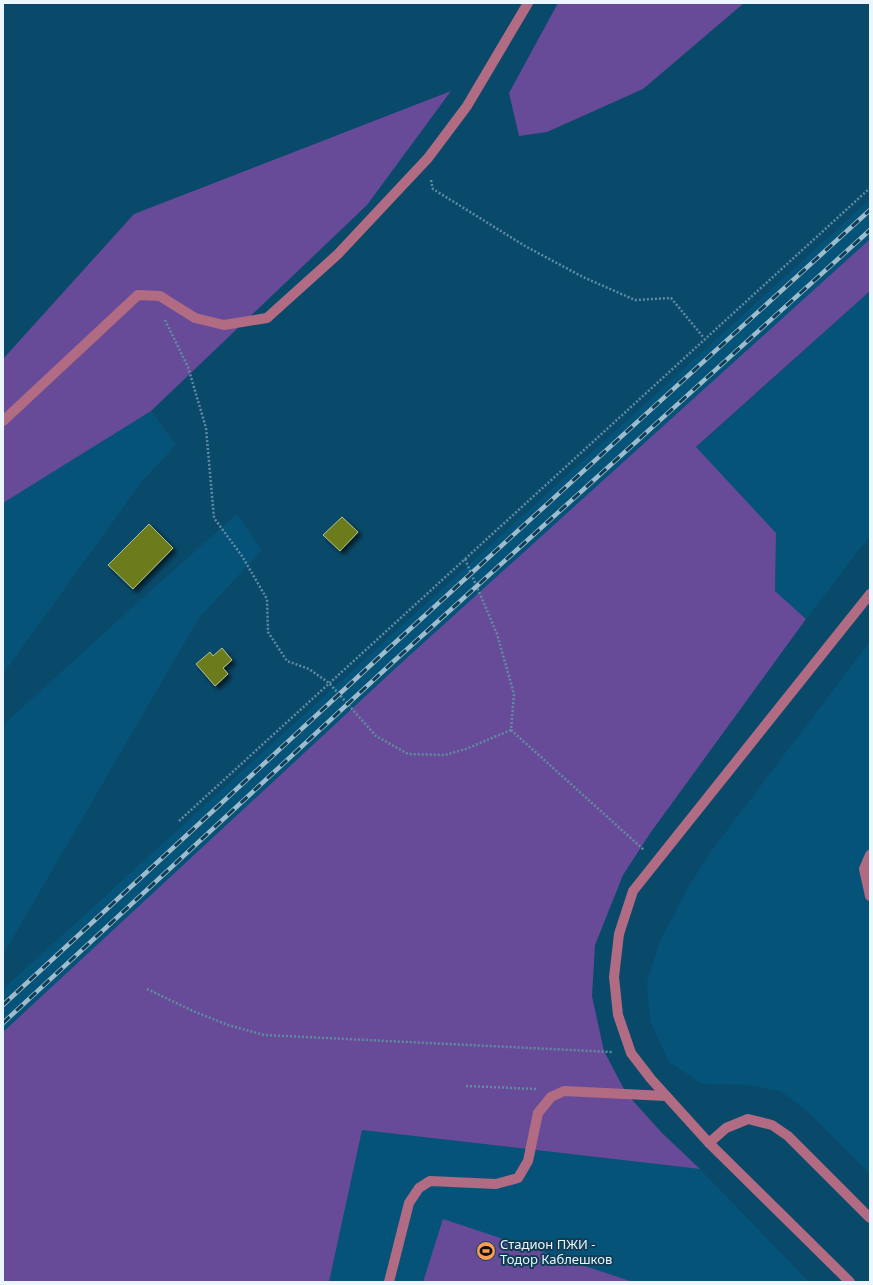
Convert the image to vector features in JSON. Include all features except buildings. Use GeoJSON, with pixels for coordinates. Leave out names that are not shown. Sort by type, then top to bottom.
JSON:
{"type":"FeatureCollection","features":[{"type":"Feature","properties":{"kind":"street"},"geometry":{"type":"LineString","coordinates":[[3,421],[138,295],[160,296],[195,318],[224,325],[267,318],[338,254],[428,158],[467,106],[528,3]]}},
{"type":"Feature","properties":{"kind":"street"},"geometry":{"type":"LineString","coordinates":[[850,1282],[709,1143],[651,1079],[631,1053],[618,1016],[614,977],[619,934],[633,890],[657,862],[870,594]]}},
{"type":"Feature","properties":{"kind":"street"},"geometry":{"type":"LineString","coordinates":[[870,855],[864,869],[870,896]]}},
{"type":"Feature","properties":{"kind":"street"},"geometry":{"type":"LineString","coordinates":[[389,1282],[409,1203],[419,1188],[430,1181],[496,1184],[518,1178],[528,1161],[538,1113],[550,1097],[564,1091],[666,1096]]}},
{"type":"Feature","properties":{"kind":"street"},"geometry":{"type":"LineString","coordinates":[[709,1143],[726,1128],[748,1119],[772,1125],[788,1136],[870,1218]]}},
{"type":"Feature","properties":{"kind":"path"},"geometry":{"type":"LineString","coordinates":[[428,158],[432,189],[525,246],[583,277],[635,300],[670,298],[704,338]]}},
{"type":"Feature","properties":{"kind":"path"},"geometry":{"type":"LineString","coordinates":[[179,821],[704,338],[870,188]]}},
{"type":"Feature","properties":{"kind":"path"},"geometry":{"type":"LineString","coordinates":[[163,317],[188,366],[206,428],[214,518],[242,556],[267,599],[268,632],[287,661],[308,669],[329,683],[376,736],[408,754],[445,755],[466,749],[511,730]]}},
{"type":"Feature","properties":{"kind":"path"},"geometry":{"type":"LineString","coordinates":[[465,559],[497,634],[514,694],[511,730]]}},
{"type":"Feature","properties":{"kind":"path"},"geometry":{"type":"LineString","coordinates":[[511,730],[657,862]]}},
{"type":"Feature","properties":{"kind":"path"},"geometry":{"type":"LineString","coordinates":[[147,989],[193,1011],[228,1025],[264,1035],[631,1053]]}},
{"type":"Feature","properties":{"kind":"path"},"geometry":{"type":"LineString","coordinates":[[466,1086],[564,1091]]}},
{"type":"Feature","properties":{"kind":"shaded area"},"geometry":{"type":"Polygon","coordinates":[[[558,3],[744,3],[643,89],[547,132],[519,136],[509,93],[558,3]]]}},
{"type":"Feature","properties":{"kind":"shaded area"},"geometry":{"type":"Polygon","coordinates":[[[451,91],[367,205],[151,411],[3,503],[3,359],[134,214],[451,91]]]}},
{"type":"Feature","properties":{"kind":"shaded area"},"geometry":{"type":"Polygon","coordinates":[[[870,199],[870,239],[399,665],[3,1032],[3,989],[870,199]]]}},
{"type":"Feature","properties":{"kind":"shaded area"},"geometry":{"type":"Polygon","coordinates":[[[870,239],[870,291],[696,447],[776,533],[775,591],[806,619],[651,832],[623,875],[595,945],[592,996],[604,1051],[626,1093],[662,1133],[700,1169],[362,1130],[329,1282],[3,1282],[3,1032],[399,665],[870,239]]]}},
{"type":"Feature","properties":{"kind":"shaded area"},"geometry":{"type":"Polygon","coordinates":[[[870,291],[870,536],[806,619],[775,591],[776,533],[696,448],[870,291]]]}},
{"type":"Feature","properties":{"kind":"shaded area"},"geometry":{"type":"Polygon","coordinates":[[[151,411],[176,445],[143,480],[3,674],[3,503],[151,411]]]}},
{"type":"Feature","properties":{"kind":"shaded area"},"geometry":{"type":"Polygon","coordinates":[[[237,514],[262,550],[199,618],[3,955],[3,725],[237,514]]]}},
{"type":"Feature","properties":{"kind":"shaded area"},"geometry":{"type":"Polygon","coordinates":[[[870,641],[870,1174],[810,1114],[781,1091],[747,1085],[702,1084],[669,1062],[650,1021],[647,982],[660,941],[687,889],[712,850],[870,641]]]}},
{"type":"Feature","properties":{"kind":"shaded area"},"geometry":{"type":"Polygon","coordinates":[[[362,1130],[700,1169],[809,1282],[329,1282],[362,1130]]]}},
{"type":"Feature","properties":{"kind":"shaded area","name":"Стадион ПЖИ - Тодор Каблешков"},"geometry":{"type":"Polygon","coordinates":[[[443,1219],[633,1282],[423,1282],[443,1219]]]}},
{"type":"Feature","properties":{"kind":"railway"},"geometry":{"type":"LineString","coordinates":[[3,1005],[387,650],[870,210]]}},
{"type":"Feature","properties":{"kind":"railway"},"geometry":{"type":"LineString","coordinates":[[3,1023],[393,662],[870,230]]}},
{"type":"Feature","properties":{"kind":"place","name":"Стадион ПЖИ - Тодор Каблешков"},"geometry":{"type":"Point","coordinates":[486,1251]}}]}
